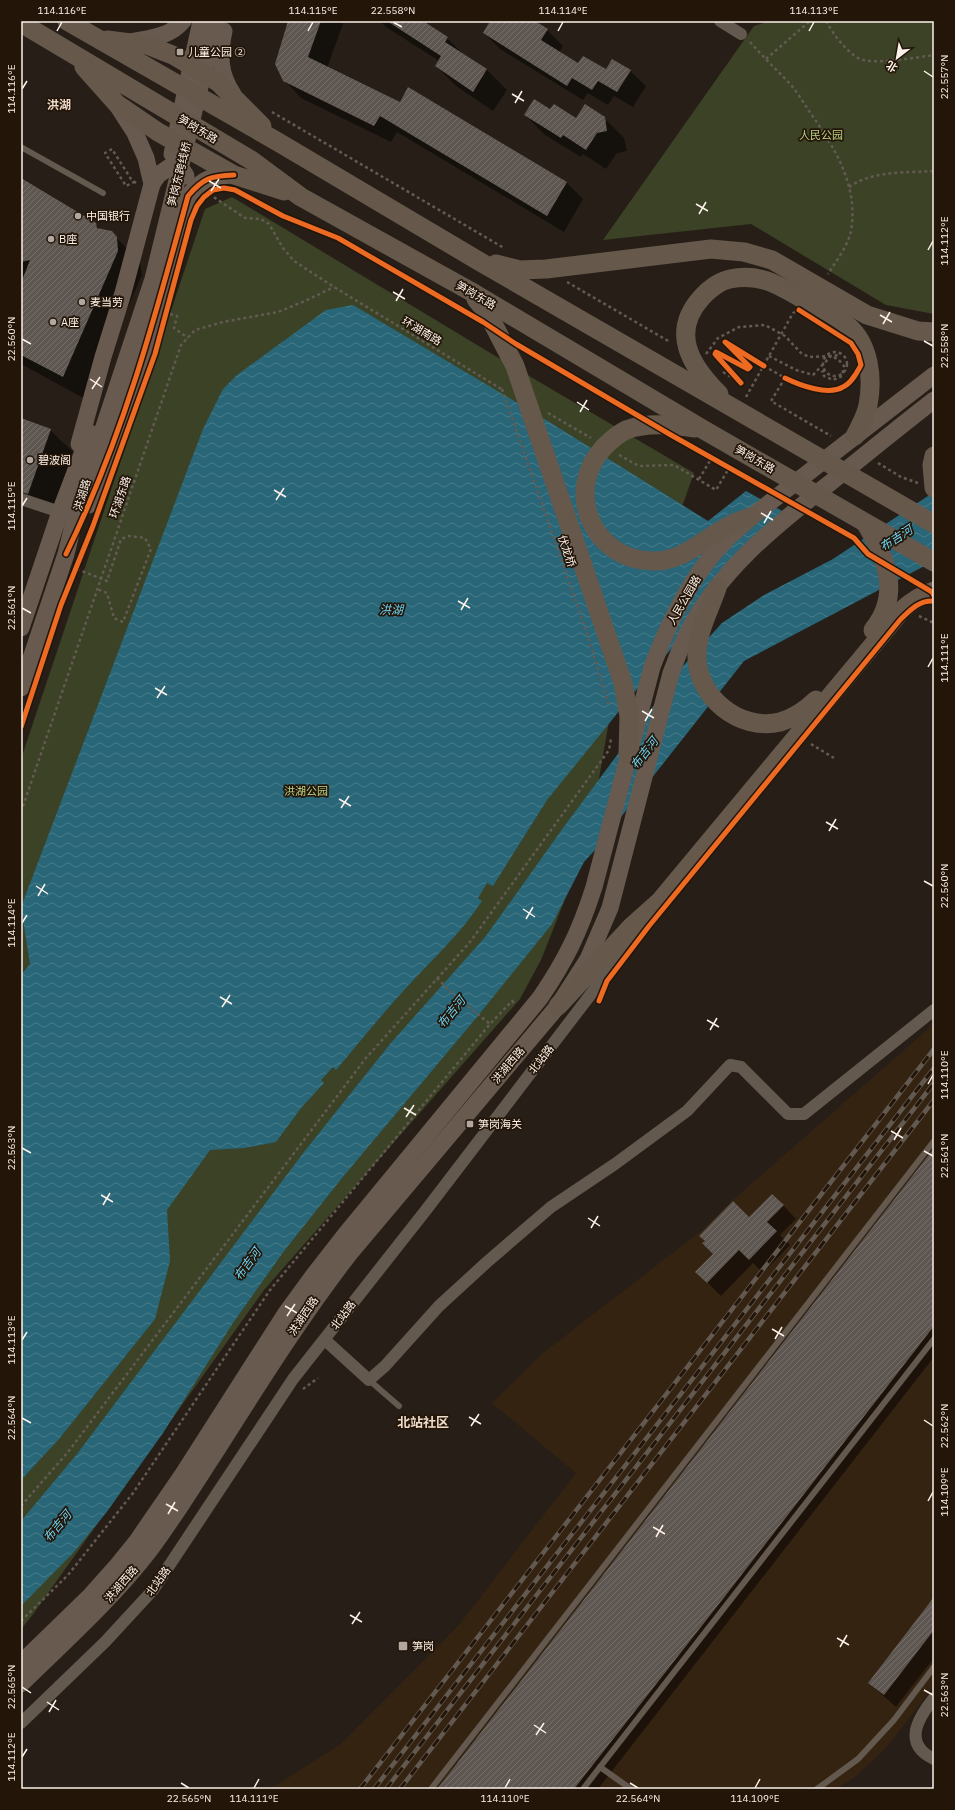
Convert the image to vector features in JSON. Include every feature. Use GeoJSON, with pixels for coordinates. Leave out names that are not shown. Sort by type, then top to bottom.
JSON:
{"type":"FeatureCollection","features":[{"type":"Feature","properties":{"kind":"main road"},"geometry":{"type":"LineString","coordinates":[[67,21],[278,142],[477,260],[934,524]]}},
{"type":"Feature","properties":{"kind":"main road"},"geometry":{"type":"LineString","coordinates":[[130,42],[164,35],[173,30],[183,21]]}},
{"type":"Feature","properties":{"kind":"main road","name":"笋岗东跨线桥"},"geometry":{"type":"LineString","coordinates":[[133,323],[201,21]]}},
{"type":"Feature","properties":{"kind":"main road","name":"笋岗东跨线桥"},"geometry":{"type":"LineString","coordinates":[[133,323],[153,279],[216,21]]}},
{"type":"Feature","properties":{"kind":"main road"},"geometry":{"type":"LineString","coordinates":[[227,21],[221,47],[221,67],[228,88],[236,99]]}},
{"type":"Feature","properties":{"kind":"main road","name":"笋岗东路"},"geometry":{"type":"LineString","coordinates":[[21,23],[251,160],[301,197],[470,291],[709,432],[934,562]]}},
{"type":"Feature","properties":{"kind":"main road"},"geometry":{"type":"LineString","coordinates":[[98,39],[147,45],[175,56],[214,78],[278,142]]}},
{"type":"Feature","properties":{"kind":"main road"},"geometry":{"type":"LineString","coordinates":[[71,52],[117,104],[135,133],[146,158],[152,184]]}},
{"type":"Feature","properties":{"kind":"main road"},"geometry":{"type":"LineString","coordinates":[[117,104],[158,132],[234,175],[301,197]]}},
{"type":"Feature","properties":{"kind":"main road"},"geometry":{"type":"LineString","coordinates":[[60,512],[103,356],[123,293],[152,184],[158,174],[164,169],[171,166],[179,168],[185,173],[189,185],[188,196],[148,343],[106,464],[86,513],[72,558]]}},
{"type":"Feature","properties":{"kind":"main road"},"geometry":{"type":"LineString","coordinates":[[188,196],[199,183],[207,179],[222,175],[234,175]]}},
{"type":"Feature","properties":{"kind":"main road"},"geometry":{"type":"LineString","coordinates":[[477,260],[520,270],[546,269],[711,249],[744,252],[772,260],[867,315],[906,328],[934,332]]}},
{"type":"Feature","properties":{"kind":"main road"},"geometry":{"type":"LineString","coordinates":[[731,406],[710,385],[694,364],[686,345],[686,324],[695,305],[710,289],[729,279],[749,277],[771,281],[848,326],[861,342],[869,362],[870,386],[868,406],[856,436]]}},
{"type":"Feature","properties":{"kind":"main road"},"geometry":{"type":"LineString","coordinates":[[470,291],[488,314],[515,366],[623,683],[628,716],[628,754]]}},
{"type":"Feature","properties":{"kind":"main road","name":"洪湖路"},"geometry":{"type":"LineString","coordinates":[[21,628],[60,512],[133,323]]}},
{"type":"Feature","properties":{"kind":"main road","name":"洪湖路"},"geometry":{"type":"LineString","coordinates":[[21,688],[72,558],[78,505],[133,323]]}},
{"type":"Feature","properties":{"kind":"main road","name":"人民公园路"},"geometry":{"type":"LineString","coordinates":[[583,921],[594,887],[652,667],[662,639],[680,604],[703,568],[725,541],[751,518],[934,375]]}},
{"type":"Feature","properties":{"kind":"main road","name":"人民公园路"},"geometry":{"type":"LineString","coordinates":[[602,930],[610,908],[671,673],[686,635],[700,610],[747,553],[787,517],[934,400]]}},
{"type":"Feature","properties":{"kind":"main road"},"geometry":{"type":"LineString","coordinates":[[709,432],[676,425],[654,424],[639,426],[624,431],[611,440],[600,451],[589,473],[585,487],[585,503],[590,520],[599,536],[612,549],[631,558],[652,562],[670,559],[687,553],[733,524],[751,518]]}},
{"type":"Feature","properties":{"kind":"main road"},"geometry":{"type":"LineString","coordinates":[[933,461],[934,488]]}},
{"type":"Feature","properties":{"kind":"main road"},"geometry":{"type":"LineString","coordinates":[[558,1006],[632,926],[660,901],[845,671],[876,626],[884,613],[890,587],[885,563],[876,541],[865,522]]}},
{"type":"Feature","properties":{"kind":"main road"},"geometry":{"type":"LineString","coordinates":[[717,588],[698,640],[696,655],[698,668],[704,687],[711,698],[734,716],[760,723],[778,722],[791,718],[806,709],[845,671],[902,610],[922,595],[934,591]]}},
{"type":"Feature","properties":{"kind":"main road","name":"洪湖西路"},"geometry":{"type":"LineString","coordinates":[[21,1663],[91,1595],[116,1567],[137,1540],[182,1474],[286,1313],[345,1235],[540,998],[571,948],[583,921]]}},
{"type":"Feature","properties":{"kind":"main road","name":"洪湖西路"},"geometry":{"type":"LineString","coordinates":[[21,1684],[100,1607],[148,1551],[172,1518],[296,1326],[322,1289],[355,1247],[558,1006],[588,960],[602,930]]}},
{"type":"Feature","properties":{"kind":"street"},"geometry":{"type":"LineString","coordinates":[[720,21],[741,34]]}},
{"type":"Feature","properties":{"kind":"street"},"geometry":{"type":"LineString","coordinates":[[21,499],[60,512]]}},
{"type":"Feature","properties":{"kind":"street","name":"北站路"},"geometry":{"type":"LineString","coordinates":[[21,1723],[105,1642],[153,1590],[293,1379],[325,1340],[591,994],[660,901]]}},
{"type":"Feature","properties":{"kind":"street"},"geometry":{"type":"LineString","coordinates":[[325,1340],[370,1380],[385,1366],[439,1306],[487,1262],[551,1207],[615,1164],[687,1111],[730,1065],[740,1067],[788,1114],[804,1114],[934,1010]]}},
{"type":"Feature","properties":{"kind":"street"},"geometry":{"type":"LineString","coordinates":[[934,1698],[922,1713],[916,1726],[915,1738],[920,1748],[928,1756],[934,1759]]}},
{"type":"Feature","properties":{"kind":"lane"},"geometry":{"type":"LineString","coordinates":[[21,147],[103,194]]}},
{"type":"Feature","properties":{"kind":"lane"},"geometry":{"type":"LineString","coordinates":[[431,1789],[934,1141]]}},
{"type":"Feature","properties":{"kind":"lane"},"geometry":{"type":"LineString","coordinates":[[583,1789],[934,1339]]}},
{"type":"Feature","properties":{"kind":"lane"},"geometry":{"type":"LineString","coordinates":[[370,1380],[399,1406]]}},
{"type":"Feature","properties":{"kind":"lane"},"geometry":{"type":"LineString","coordinates":[[817,1789],[858,1759],[894,1720],[934,1667]]}},
{"type":"Feature","properties":{"kind":"lane"},"geometry":{"type":"LineString","coordinates":[[600,1767],[631,1789]]}},
{"type":"Feature","properties":{"kind":"path"},"geometry":{"type":"LineString","coordinates":[[766,59],[810,21]]}},
{"type":"Feature","properties":{"kind":"path"},"geometry":{"type":"LineString","coordinates":[[826,21],[835,38],[859,59],[890,62],[934,55]]}},
{"type":"Feature","properties":{"kind":"path"},"geometry":{"type":"LineString","coordinates":[[741,34],[793,87],[824,131],[841,162],[849,188],[853,214],[851,233],[828,274]]}},
{"type":"Feature","properties":{"kind":"path"},"geometry":{"type":"LineString","coordinates":[[266,108],[510,251]]}},
{"type":"Feature","properties":{"kind":"path"},"geometry":{"type":"LineString","coordinates":[[105,153],[112,149],[131,179]]}},
{"type":"Feature","properties":{"kind":"path"},"geometry":{"type":"LineString","coordinates":[[849,188],[860,180],[876,175],[934,171]]}},
{"type":"Feature","properties":{"kind":"path"},"geometry":{"type":"LineString","coordinates":[[822,270],[834,278]]}},
{"type":"Feature","properties":{"kind":"path"},"geometry":{"type":"LineString","coordinates":[[562,280],[676,345]]}},
{"type":"Feature","properties":{"kind":"path"},"geometry":{"type":"LineString","coordinates":[[164,319],[168,305]]}},
{"type":"Feature","properties":{"kind":"path"},"geometry":{"type":"LineString","coordinates":[[771,401],[787,379],[762,364],[769,356],[793,313]]}},
{"type":"Feature","properties":{"kind":"path"},"geometry":{"type":"LineString","coordinates":[[177,316],[174,328],[188,338]]}},
{"type":"Feature","properties":{"kind":"path"},"geometry":{"type":"LineString","coordinates":[[702,360],[718,338],[739,327],[765,325],[785,336],[802,353],[809,356],[830,356],[842,362],[844,366],[842,376],[833,380],[824,376],[822,372],[825,370]]}},
{"type":"Feature","properties":{"kind":"path"},"geometry":{"type":"LineString","coordinates":[[834,352],[840,354],[846,359],[847,363],[844,372],[835,376],[830,375],[825,370],[823,364],[826,356],[834,352]]}},
{"type":"Feature","properties":{"kind":"path"},"geometry":{"type":"LineString","coordinates":[[769,356],[796,370],[813,375],[831,356],[840,354]]}},
{"type":"Feature","properties":{"kind":"path"},"geometry":{"type":"LineString","coordinates":[[725,366],[741,383]]}},
{"type":"Feature","properties":{"kind":"path"},"geometry":{"type":"LineString","coordinates":[[699,480],[716,490],[729,468]]}},
{"type":"Feature","properties":{"kind":"path"},"geometry":{"type":"LineString","coordinates":[[75,568],[107,581],[121,539],[129,536],[145,538],[151,549],[123,622],[114,618],[106,593],[97,589]]}},
{"type":"Feature","properties":{"kind":"path"},"geometry":{"type":"LineString","coordinates":[[72,558],[75,568],[72,576]]}},
{"type":"Feature","properties":{"kind":"path"},"geometry":{"type":"LineString","coordinates":[[897,570],[917,582]]}},
{"type":"Feature","properties":{"kind":"path"},"geometry":{"type":"LineString","coordinates":[[913,613],[934,622]]}},
{"type":"Feature","properties":{"kind":"path"},"geometry":{"type":"LineString","coordinates":[[21,1506],[68,1452],[366,1058],[470,942],[609,750],[611,734]]}},
{"type":"Feature","properties":{"kind":"path"},"geometry":{"type":"LineString","coordinates":[[806,740],[834,758]]}},
{"type":"Feature","properties":{"kind":"path"},"geometry":{"type":"LineString","coordinates":[[437,978],[453,994],[490,1024]]}},
{"type":"Feature","properties":{"kind":"path"},"geometry":{"type":"LineString","coordinates":[[21,1621],[68,1575],[133,1493],[270,1290],[490,1024],[512,1001]]}},
{"type":"Feature","properties":{"kind":"shaded area"},"geometry":{"type":"Polygon","coordinates":[[[934,1022],[934,1686],[885,1749],[856,1776],[837,1789],[270,1789],[341,1744],[459,1625],[576,1473],[492,1403],[543,1353],[700,1232],[734,1199],[927,1030],[934,1022]]]}},
{"type":"Feature","properties":{"kind":"green space","name":"人民公园"},"geometry":{"type":"Polygon","coordinates":[[[770,21],[934,21],[934,314],[886,305],[751,224],[603,240],[754,26],[770,21]]]}},
{"type":"Feature","properties":{"kind":"green space","name":"洪湖"},"geometry":{"type":"Polygon","coordinates":[[[232,197],[492,354],[694,473],[612,704],[597,790],[573,879],[541,960],[520,999],[264,1290],[21,1629],[21,759],[205,209],[232,197]]]}},
{"type":"Feature","properties":{"kind":"water","name":"洪湖"},"geometry":{"type":"Polygon","coordinates":[[[353,305],[551,423],[708,521],[746,491],[784,512],[743,564],[633,694],[547,800],[493,886],[487,883],[478,898],[482,901],[474,913],[446,946],[379,1018],[336,1070],[333,1067],[321,1080],[324,1083],[301,1108],[276,1142],[244,1148],[210,1150],[167,1210],[170,1261],[155,1319],[59,1439],[21,1480],[21,975],[30,964],[21,907],[203,429],[223,389],[237,375],[326,310],[353,305]]]}},
{"type":"Feature","properties":{"kind":"water","name":"布吉河"},"geometry":{"type":"Polygon","coordinates":[[[934,492],[934,561],[744,661],[584,862],[552,924],[477,1017],[342,1178],[284,1251],[233,1323],[163,1433],[106,1513],[74,1552],[21,1606],[21,1521],[77,1454],[304,1152],[390,1044],[486,936],[563,828],[683,666],[722,623],[764,595],[833,559],[934,492]]]}},
{"type":"Feature","properties":{"kind":"building"},"geometry":{"type":"Polygon","coordinates":[[[288,21],[321,21],[308,57],[400,102],[408,87],[567,182],[547,216],[380,116],[374,126],[283,81],[275,64],[288,21]]]}},
{"type":"Feature","properties":{"kind":"building"},"geometry":{"type":"Polygon","coordinates":[[[387,21],[423,21],[448,37],[445,42],[487,69],[473,92],[435,66],[441,56],[387,21]]]}},
{"type":"Feature","properties":{"kind":"building"},"geometry":{"type":"Polygon","coordinates":[[[490,21],[535,21],[548,29],[541,40],[578,63],[583,56],[606,69],[612,59],[631,70],[617,92],[598,81],[592,90],[572,78],[567,86],[483,33],[490,21]]]}},
{"type":"Feature","properties":{"kind":"building"},"geometry":{"type":"Polygon","coordinates":[[[534,99],[550,109],[554,104],[576,118],[585,104],[605,117],[607,131],[597,133],[586,150],[563,135],[561,138],[524,115],[534,99]]]}},
{"type":"Feature","properties":{"kind":"building"},"geometry":{"type":"Polygon","coordinates":[[[21,178],[96,223],[97,228],[112,231],[117,237],[118,251],[63,377],[21,355],[21,283],[30,260],[21,262],[21,178]]]}},
{"type":"Feature","properties":{"kind":"building"},"geometry":{"type":"Polygon","coordinates":[[[21,418],[51,429],[28,494],[21,492],[21,418]]]}},
{"type":"Feature","properties":{"kind":"building"},"geometry":{"type":"Polygon","coordinates":[[[934,1148],[934,1326],[726,1595],[574,1789],[437,1789],[934,1148]]]}},
{"type":"Feature","properties":{"kind":"building"},"geometry":{"type":"Polygon","coordinates":[[[772,1194],[784,1205],[767,1222],[777,1231],[749,1260],[739,1250],[707,1283],[695,1272],[713,1254],[702,1243],[705,1241],[699,1236],[733,1201],[749,1217],[772,1194]]]}},
{"type":"Feature","properties":{"kind":"building"},"geometry":{"type":"Polygon","coordinates":[[[934,1597],[934,1630],[884,1695],[868,1683],[934,1597]]]}},
{"type":"Feature","properties":{"kind":"railway"},"geometry":{"type":"LineString","coordinates":[[360,1789],[934,1049]]}},
{"type":"Feature","properties":{"kind":"railway"},"geometry":{"type":"LineString","coordinates":[[374,1789],[934,1068]]}},
{"type":"Feature","properties":{"kind":"railway"},"geometry":{"type":"LineString","coordinates":[[386,1789],[934,1083]]}},
{"type":"Feature","properties":{"kind":"railway"},"geometry":{"type":"LineString","coordinates":[[400,1789],[934,1100]]}},
{"type":"Feature","properties":{"kind":"cycle path"},"geometry":{"type":"LineString","coordinates":[[66,554],[86,511],[121,423],[150,333],[188,196],[198,185],[208,179],[219,176],[234,175]]}},
{"type":"Feature","properties":{"kind":"cycle path"},"geometry":{"type":"LineString","coordinates":[[21,727],[61,605],[93,526],[155,354],[191,220],[197,206],[204,197],[213,190],[224,188],[235,190],[283,216],[338,238],[483,322],[516,344],[671,435],[854,538],[868,554],[932,592],[934,596]]}},
{"type":"Feature","properties":{"kind":"cycle path"},"geometry":{"type":"LineString","coordinates":[[785,378],[798,384],[822,390],[837,389],[849,383],[861,365],[858,354],[851,343],[799,310]]}},
{"type":"Feature","properties":{"kind":"cycle path"},"geometry":{"type":"LineString","coordinates":[[741,383],[715,354],[716,352],[748,369],[750,367],[725,342],[764,366]]}},
{"type":"Feature","properties":{"kind":"cycle path"},"geometry":{"type":"LineString","coordinates":[[599,1001],[607,981],[649,926],[900,620],[911,609],[919,604],[934,601]]}},
{"type":"Feature","properties":{"kind":"place","name":"儿童公园 ②"},"geometry":{"type":"Point","coordinates":[180,52]}},
{"type":"Feature","properties":{"kind":"place","name":"中国银行"},"geometry":{"type":"Point","coordinates":[78,216]}},
{"type":"Feature","properties":{"kind":"place","name":"B座"},"geometry":{"type":"Point","coordinates":[51,239]}},
{"type":"Feature","properties":{"kind":"place","name":"麦当劳"},"geometry":{"type":"Point","coordinates":[82,302]}},
{"type":"Feature","properties":{"kind":"place","name":"A座"},"geometry":{"type":"Point","coordinates":[53,322]}},
{"type":"Feature","properties":{"kind":"place","name":"碧波阁"},"geometry":{"type":"Point","coordinates":[30,460]}},
{"type":"Feature","properties":{"kind":"place","name":"笋岗海关"},"geometry":{"type":"Point","coordinates":[470,1124]}},
{"type":"Feature","properties":{"kind":"place","name":"笋岗"},"geometry":{"type":"Point","coordinates":[403,1646]}},
{"type":"Feature","properties":{"kind":"district","name":"洪湖"},"geometry":{"type":"Point","coordinates":[59,104]}},
{"type":"Feature","properties":{"kind":"district","name":"北站社区"},"geometry":{"type":"Point","coordinates":[423,1422]}},
{"type":"Feature","properties":{"kind":"park label","name":"洪湖公园"},"geometry":{"type":"Point","coordinates":[306,791]}}]}
